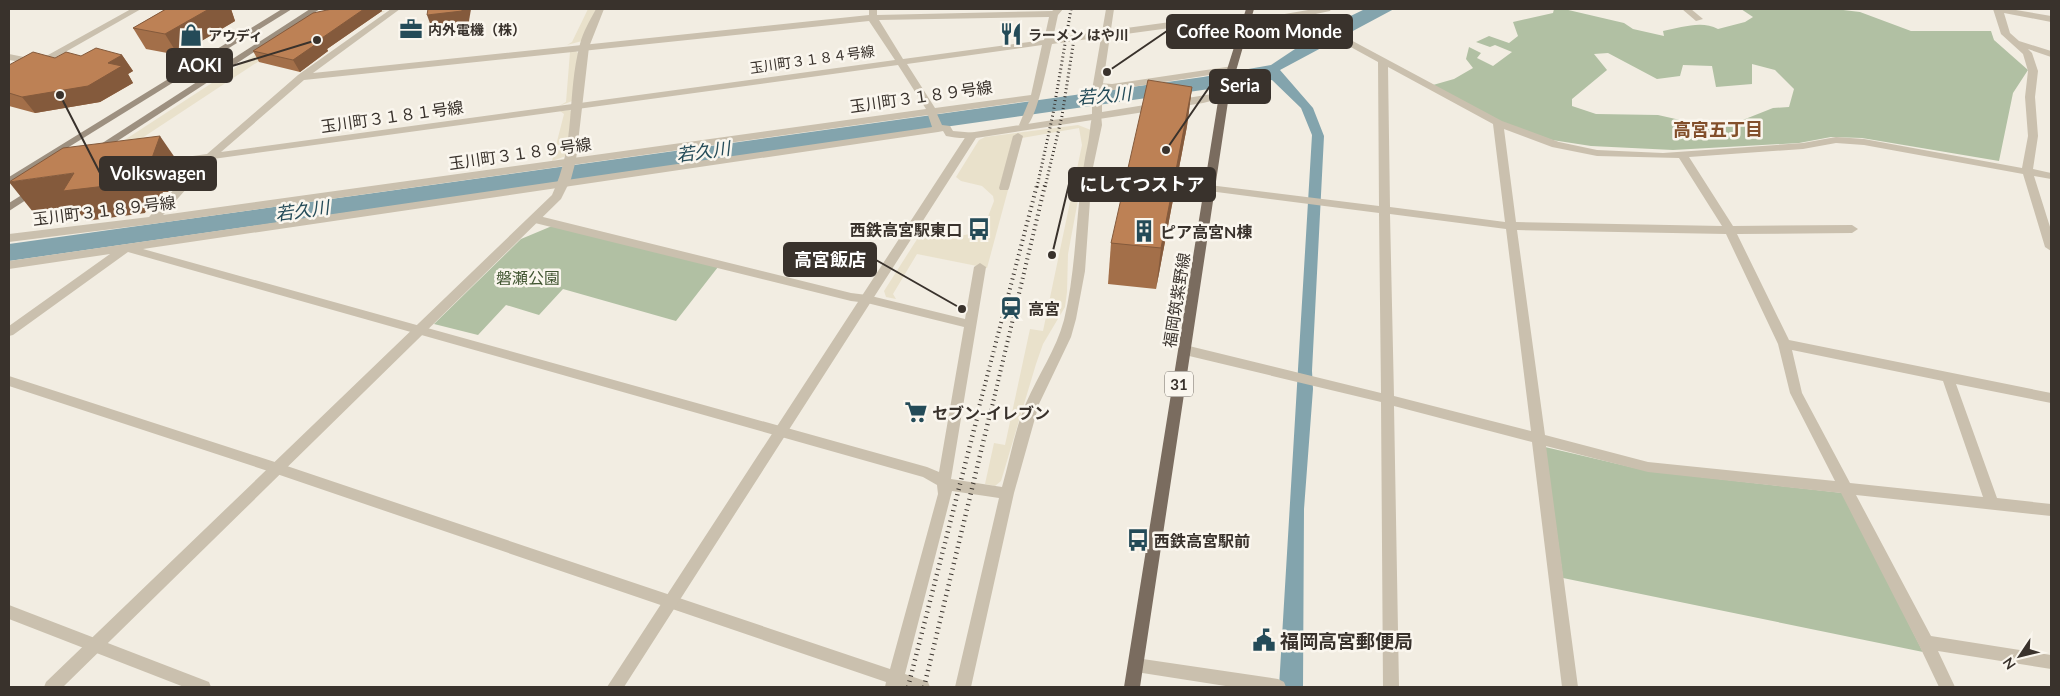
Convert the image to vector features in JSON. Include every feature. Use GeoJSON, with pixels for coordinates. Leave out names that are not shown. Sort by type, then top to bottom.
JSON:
{"type":"FeatureCollection","features":[{"type":"Feature","properties":{"kind":"main road"},"geometry":{"type":"LineString","coordinates":[[9,181],[288,9]]}},
{"type":"Feature","properties":{"kind":"main road"},"geometry":{"type":"LineString","coordinates":[[89,154],[316,9]]}},
{"type":"Feature","properties":{"kind":"main road","name":"福岡筑紫野線"},"geometry":{"type":"LineString","coordinates":[[1132,687],[1224,95],[1250,9]]}},
{"type":"Feature","properties":{"kind":"main road"},"geometry":{"type":"LineString","coordinates":[[9,208],[48,181]]}},
{"type":"Feature","properties":{"kind":"street"},"geometry":{"type":"LineString","coordinates":[[9,81],[137,9]]}},
{"type":"Feature","properties":{"kind":"street"},"geometry":{"type":"LineString","coordinates":[[152,220],[209,157],[300,77],[396,9]]}},
{"type":"Feature","properties":{"kind":"street"},"geometry":{"type":"LineString","coordinates":[[52,687],[557,197],[572,162],[584,46],[600,9]]}},
{"type":"Feature","properties":{"kind":"street"},"geometry":{"type":"LineString","coordinates":[[963,687],[1007,494],[1032,404],[1065,337],[1070,320],[1079,271],[1087,172],[1098,125],[1096,112],[1097,88],[1110,9]]}},
{"type":"Feature","properties":{"kind":"street","name":"玉川町３１８４号線"},"geometry":{"type":"LineString","coordinates":[[579,105],[1049,43],[1229,17],[1267,20],[1327,9]]}},
{"type":"Feature","properties":{"kind":"street"},"geometry":{"type":"LineString","coordinates":[[1686,9],[1699,20]]}},
{"type":"Feature","properties":{"kind":"street"},"geometry":{"type":"LineString","coordinates":[[2051,19],[1998,9],[2006,34],[2027,53],[2033,71],[2030,97],[2033,136],[2027,171],[2051,247]]}},
{"type":"Feature","properties":{"kind":"street"},"geometry":{"type":"LineString","coordinates":[[300,77],[873,13],[1057,11],[1035,97],[1026,121]]}},
{"type":"Feature","properties":{"kind":"street"},"geometry":{"type":"LineString","coordinates":[[873,13],[900,62],[931,110],[938,128]]}},
{"type":"Feature","properties":{"kind":"street"},"geometry":{"type":"LineString","coordinates":[[1298,15],[1498,123],[1520,133],[1575,150],[1597,154],[1682,155],[1803,146],[1836,140],[1864,142],[2051,176]]}},
{"type":"Feature","properties":{"kind":"street"},"geometry":{"type":"LineString","coordinates":[[2017,42],[2051,54]]}},
{"type":"Feature","properties":{"kind":"street"},"geometry":{"type":"LineString","coordinates":[[9,57],[41,63]]}},
{"type":"Feature","properties":{"kind":"street"},"geometry":{"type":"LineString","coordinates":[[1383,62],[1391,687]]}},
{"type":"Feature","properties":{"kind":"street"},"geometry":{"type":"LineString","coordinates":[[1097,88],[1231,74]]}},
{"type":"Feature","properties":{"kind":"street"},"geometry":{"type":"LineString","coordinates":[[9,265],[938,128],[946,128],[950,134],[972,135],[1026,121],[1203,100],[1224,95]]}},
{"type":"Feature","properties":{"kind":"street","name":"玉川町３１８９号線"},"geometry":{"type":"LineString","coordinates":[[9,238],[152,220],[1035,97]]}},
{"type":"Feature","properties":{"kind":"street","name":"玉川町３１８１号線"},"geometry":{"type":"LineString","coordinates":[[150,164],[579,105]]}},
{"type":"Feature","properties":{"kind":"street"},"geometry":{"type":"LineString","coordinates":[[1498,123],[1570,687]]}},
{"type":"Feature","properties":{"kind":"street"},"geometry":{"type":"LineString","coordinates":[[616,687],[972,135]]}},
{"type":"Feature","properties":{"kind":"street"},"geometry":{"type":"LineString","coordinates":[[1004,188],[1018,136]]}},
{"type":"Feature","properties":{"kind":"street"},"geometry":{"type":"LineString","coordinates":[[1682,155],[1730,230],[1784,344],[1796,393],[1926,642],[1947,687]]}},
{"type":"Feature","properties":{"kind":"street"},"geometry":{"type":"LineString","coordinates":[[9,181],[37,178]]}},
{"type":"Feature","properties":{"kind":"street"},"geometry":{"type":"LineString","coordinates":[[1210,188],[1512,226],[1730,230],[1852,229]]}},
{"type":"Feature","properties":{"kind":"street"},"geometry":{"type":"LineString","coordinates":[[535,219],[851,297],[867,298],[970,324]]}},
{"type":"Feature","properties":{"kind":"street"},"geometry":{"type":"LineString","coordinates":[[126,248],[927,473],[951,485],[1007,494]]}},
{"type":"Feature","properties":{"kind":"street"},"geometry":{"type":"LineString","coordinates":[[9,332],[126,248]]}},
{"type":"Feature","properties":{"kind":"street"},"geometry":{"type":"LineString","coordinates":[[895,682],[945,494],[944,481],[981,265]]}},
{"type":"Feature","properties":{"kind":"street"},"geometry":{"type":"LineString","coordinates":[[1784,344],[2051,398]]}},
{"type":"Feature","properties":{"kind":"street"},"geometry":{"type":"LineString","coordinates":[[1185,350],[1298,376],[1648,467],[2051,510]]}},
{"type":"Feature","properties":{"kind":"street"},"geometry":{"type":"LineString","coordinates":[[1948,378],[1992,503]]}},
{"type":"Feature","properties":{"kind":"street"},"geometry":{"type":"LineString","coordinates":[[9,381],[276,468],[670,602],[895,682],[922,687]]}},
{"type":"Feature","properties":{"kind":"street"},"geometry":{"type":"LineString","coordinates":[[9,612],[96,644],[203,687]]}},
{"type":"Feature","properties":{"kind":"street"},"geometry":{"type":"LineString","coordinates":[[1926,642],[2051,662]]}},
{"type":"Feature","properties":{"kind":"street"},"geometry":{"type":"LineString","coordinates":[[1136,665],[1278,687]]}},
{"type":"Feature","properties":{"kind":"green space"},"geometry":{"type":"Polygon","coordinates":[[[1554,9],[1564,9],[1624,23],[1633,29],[1664,36],[1663,31],[1698,25],[1711,26],[1718,29],[1745,22],[1753,17],[1741,9],[1835,9],[1860,12],[1911,31],[1991,31],[1994,40],[2028,70],[2013,93],[1999,161],[1862,138],[1831,137],[1799,143],[1673,150],[1591,146],[1552,140],[1501,122],[1433,85],[1454,79],[1473,68],[1466,59],[1469,47],[1481,53],[1477,58],[1493,66],[1512,52],[1495,45],[1490,47],[1476,42],[1489,36],[1509,43],[1518,36],[1513,22],[1553,13],[1554,9]],[[1608,53],[1594,54],[1607,70],[1572,99],[1572,106],[1596,114],[1658,115],[1720,129],[1773,108],[1789,107],[1794,89],[1775,70],[1752,64],[1752,84],[1716,87],[1712,66],[1683,65],[1680,76],[1657,79],[1608,53]]]}},
{"type":"Feature","properties":{"kind":"green space","name":"磐瀬公園"},"geometry":{"type":"Polygon","coordinates":[[[552,226],[718,267],[676,321],[563,289],[539,315],[506,305],[478,335],[434,324],[521,239],[552,226]]]}},
{"type":"Feature","properties":{"kind":"green space"},"geometry":{"type":"Polygon","coordinates":[[[1545,447],[1648,471],[1843,493],[1923,652],[1563,578],[1545,447]]]}},
{"type":"Feature","properties":{"kind":"shaded area"},"geometry":{"type":"Polygon","coordinates":[[[380,9],[385,12],[334,17],[317,23],[95,169],[80,169],[310,19],[380,9]]]}},
{"type":"Feature","properties":{"kind":"shaded area"},"geometry":{"type":"Polygon","coordinates":[[[588,9],[596,9],[582,41],[567,45],[572,42],[588,9]]]}},
{"type":"Feature","properties":{"kind":"shaded area"},"geometry":{"type":"Polygon","coordinates":[[[575,50],[578,53],[575,100],[559,106],[566,102],[570,52],[575,50]]]}},
{"type":"Feature","properties":{"kind":"shaded area"},"geometry":{"type":"Polygon","coordinates":[[[560,111],[572,111],[566,156],[552,161],[564,114],[560,111]]]}},
{"type":"Feature","properties":{"kind":"shaded area"},"geometry":{"type":"Polygon","coordinates":[[[1078,125],[1091,130],[1068,254],[1065,307],[1043,344],[1001,481],[995,486],[985,484],[994,443],[1005,445],[1030,329],[1043,331],[1082,145],[1079,128],[1022,138],[987,268],[917,254],[893,294],[896,299],[886,297],[884,291],[921,233],[958,236],[971,234],[984,227],[994,201],[993,196],[982,186],[961,181],[956,177],[979,140],[985,137],[1078,125]]]}},
{"type":"Feature","properties":{"kind":"water","name":"若久川"},"geometry":{"type":"Polygon","coordinates":[[[1365,9],[1394,9],[1280,70],[1313,108],[1324,136],[1312,371],[1313,389],[1304,509],[1303,687],[1279,687],[1312,135],[1301,108],[1272,80],[9,261],[9,244],[1203,77],[1271,65],[1328,27],[1365,9]]]}},
{"type":"Feature","properties":{"kind":"building"},"geometry":{"type":"Polygon","coordinates":[[[166,9],[209,9],[165,34],[133,28],[166,9]]]}},
{"type":"Feature","properties":{"kind":"building"},"geometry":{"type":"Polygon","coordinates":[[[332,9],[364,9],[293,60],[253,51],[313,13],[332,9]]]}},
{"type":"Feature","properties":{"kind":"building"},"geometry":{"type":"Polygon","coordinates":[[[428,9],[462,9],[462,11],[427,15],[428,9]]]}},
{"type":"Feature","properties":{"kind":"building"},"geometry":{"type":"Polygon","coordinates":[[[96,48],[122,55],[108,63],[122,66],[88,86],[22,97],[9,93],[9,65],[33,52],[55,58],[66,52],[81,56],[96,48]]]}},
{"type":"Feature","properties":{"kind":"building","name":"ピア高宮N棟"},"geometry":{"type":"Polygon","coordinates":[[[1148,80],[1192,87],[1161,248],[1111,243],[1148,80]]]}},
{"type":"Feature","properties":{"kind":"building"},"geometry":{"type":"Polygon","coordinates":[[[160,136],[152,158],[148,162],[142,163],[141,167],[131,168],[123,184],[63,191],[74,173],[9,182],[63,148],[160,136]]]}},
{"type":"Feature","properties":{"kind":"railway"},"geometry":{"type":"LineString","coordinates":[[1037,187],[1053,114],[1071,9]]}},
{"type":"Feature","properties":{"kind":"railway"},"geometry":{"type":"LineString","coordinates":[[1045,187],[1062,116],[1076,26]]}},
{"type":"Feature","properties":{"kind":"railway"},"geometry":{"type":"LineString","coordinates":[[977,415],[1037,185]]}},
{"type":"Feature","properties":{"kind":"railway"},"geometry":{"type":"LineString","coordinates":[[990,415],[1045,185]]}},
{"type":"Feature","properties":{"kind":"railway"},"geometry":{"type":"LineString","coordinates":[[908,687],[978,414]]}},
{"type":"Feature","properties":{"kind":"railway"},"geometry":{"type":"LineString","coordinates":[[924,687],[990,414]]}},
{"type":"Feature","properties":{"kind":"place","name":"内外電機（株）"},"geometry":{"type":"Point","coordinates":[411,29]}},
{"type":"Feature","properties":{"kind":"place","name":"ラーメン はや川"},"geometry":{"type":"Point","coordinates":[1011,34]}},
{"type":"Feature","properties":{"kind":"place","name":"アウディ"},"geometry":{"type":"Point","coordinates":[191,35]}},
{"type":"Feature","properties":{"kind":"place","name":"AOKI"},"geometry":{"type":"Point","coordinates":[317,40]}},
{"type":"Feature","properties":{"kind":"place","name":"Coffee Room Monde"},"geometry":{"type":"Point","coordinates":[1107,72]}},
{"type":"Feature","properties":{"kind":"place","name":"Volkswagen"},"geometry":{"type":"Point","coordinates":[60,95]}},
{"type":"Feature","properties":{"kind":"place","name":"Seria"},"geometry":{"type":"Point","coordinates":[1166,150]}},
{"type":"Feature","properties":{"kind":"place","name":"西鉄高宮駅東口"},"geometry":{"type":"Point","coordinates":[979,229]}},
{"type":"Feature","properties":{"kind":"place","name":"ピア高宮N棟"},"geometry":{"type":"Point","coordinates":[1144,231]}},
{"type":"Feature","properties":{"kind":"place","name":"にしてつストア"},"geometry":{"type":"Point","coordinates":[1052,255]}},
{"type":"Feature","properties":{"kind":"place","name":"高宮"},"geometry":{"type":"Point","coordinates":[1011,308]}},
{"type":"Feature","properties":{"kind":"place","name":"高宮飯店"},"geometry":{"type":"Point","coordinates":[962,309]}},
{"type":"Feature","properties":{"kind":"place","name":"セブン-イレブン"},"geometry":{"type":"Point","coordinates":[916,412]}},
{"type":"Feature","properties":{"kind":"place","name":"西鉄高宮駅前"},"geometry":{"type":"Point","coordinates":[1138,540]}},
{"type":"Feature","properties":{"kind":"place","name":"福岡高宮郵便局"},"geometry":{"type":"Point","coordinates":[1264,640]}},
{"type":"Feature","properties":{"kind":"district","name":"高宮五丁目"},"geometry":{"type":"Point","coordinates":[1718,129]}}]}
